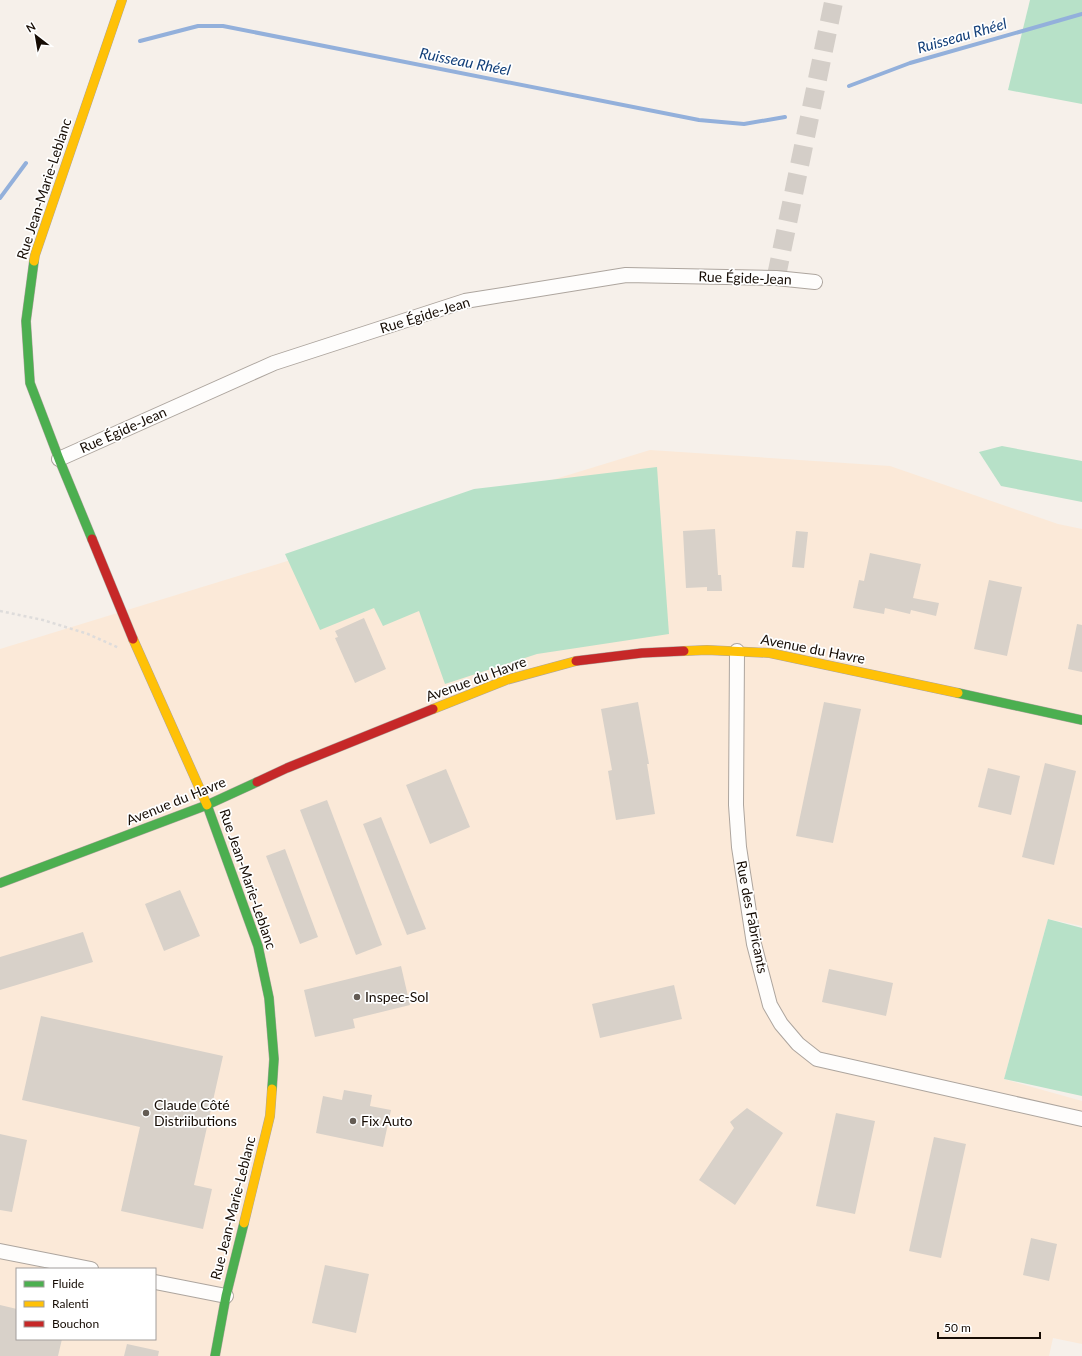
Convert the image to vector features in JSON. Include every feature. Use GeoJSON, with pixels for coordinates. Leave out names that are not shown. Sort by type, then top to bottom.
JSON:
{"type":"FeatureCollection","features":[{"type":"Feature","properties":{"kind":"street","name":"Rue Jean-Marie-Leblanc"},"geometry":{"type":"LineString","coordinates":[[122,0],[35,255],[26,321],[30,383],[59,459],[141,658],[207,805],[258,946],[269,998],[274,1059],[270,1116],[226,1296],[215,1356]]}},
{"type":"Feature","properties":{"kind":"street","name":"Rue Égide-Jean"},"geometry":{"type":"LineString","coordinates":[[59,459],[274,363],[464,301],[626,275],[776,278],[815,282]]}},
{"type":"Feature","properties":{"kind":"street","name":"Avenue du Havre"},"geometry":{"type":"LineString","coordinates":[[0,883],[207,805],[287,768],[506,680],[576,661],[627,655],[707,650],[770,653],[1082,720]]}},
{"type":"Feature","properties":{"kind":"street","name":"Rue des Fabricants"},"geometry":{"type":"LineString","coordinates":[[737,651],[736,806],[739,847],[754,944],[770,1005],[781,1024],[798,1044],[818,1059],[1082,1120]]}},
{"type":"Feature","properties":{"kind":"street"},"geometry":{"type":"LineString","coordinates":[[0,1251],[86,1268]]}},
{"type":"Feature","properties":{"kind":"street"},"geometry":{"type":"LineString","coordinates":[[156,1282],[226,1296]]}},
{"type":"Feature","properties":{"kind":"path"},"geometry":{"type":"LineString","coordinates":[[0,611],[43,620],[88,634],[121,649]]}},
{"type":"Feature","properties":{"kind":"shaded area"},"geometry":{"type":"Polygon","coordinates":[[[650,450],[890,466],[1058,524],[1082,529],[1082,926],[1048,919],[1004,1079],[1082,1101],[1082,1344],[1053,1338],[1049,1356],[0,1356],[0,649],[650,450]]]}},
{"type":"Feature","properties":{"kind":"green space"},"geometry":{"type":"Polygon","coordinates":[[[1030,0],[1082,0],[1082,104],[1008,90],[1030,0]]]}},
{"type":"Feature","properties":{"kind":"green space"},"geometry":{"type":"Polygon","coordinates":[[[1002,446],[1082,461],[1082,502],[1001,486],[979,452],[1002,446]]]}},
{"type":"Feature","properties":{"kind":"green space"},"geometry":{"type":"Polygon","coordinates":[[[657,467],[669,634],[537,654],[445,684],[419,611],[383,626],[374,608],[320,630],[285,554],[474,489],[657,467]]]}},
{"type":"Feature","properties":{"kind":"green space"},"geometry":{"type":"Polygon","coordinates":[[[1048,919],[1082,928],[1082,1096],[1004,1079],[1048,919]]]}},
{"type":"Feature","properties":{"kind":"building"},"geometry":{"type":"Polygon","coordinates":[[[715,529],[718,575],[721,575],[722,591],[707,591],[707,587],[686,588],[683,531],[715,529]]]}},
{"type":"Feature","properties":{"kind":"building"},"geometry":{"type":"Polygon","coordinates":[[[796,531],[808,532],[804,568],[792,567],[796,531]]]}},
{"type":"Feature","properties":{"kind":"building"},"geometry":{"type":"Polygon","coordinates":[[[870,553],[921,564],[913,598],[939,603],[936,616],[911,610],[910,614],[885,608],[884,614],[853,608],[859,580],[864,581],[870,553]]]}},
{"type":"Feature","properties":{"kind":"building"},"geometry":{"type":"Polygon","coordinates":[[[989,580],[1022,587],[1007,656],[974,649],[989,580]]]}},
{"type":"Feature","properties":{"kind":"building"},"geometry":{"type":"Polygon","coordinates":[[[364,618],[386,669],[355,683],[335,638],[338,637],[335,631],[364,618]]]}},
{"type":"Feature","properties":{"kind":"building"},"geometry":{"type":"Polygon","coordinates":[[[1077,624],[1082,625],[1082,672],[1068,669],[1077,624]]]}},
{"type":"Feature","properties":{"kind":"building"},"geometry":{"type":"Polygon","coordinates":[[[638,702],[649,764],[647,764],[655,814],[616,820],[608,771],[612,770],[601,709],[638,702]]]}},
{"type":"Feature","properties":{"kind":"building"},"geometry":{"type":"Polygon","coordinates":[[[824,702],[861,709],[833,843],[796,836],[824,702]]]}},
{"type":"Feature","properties":{"kind":"building"},"geometry":{"type":"Polygon","coordinates":[[[1045,763],[1076,771],[1054,865],[1022,857],[1045,763]]]}},
{"type":"Feature","properties":{"kind":"building"},"geometry":{"type":"Polygon","coordinates":[[[988,768],[1020,776],[1011,815],[978,807],[988,768]]]}},
{"type":"Feature","properties":{"kind":"building"},"geometry":{"type":"Polygon","coordinates":[[[446,769],[470,827],[430,844],[406,785],[446,769]]]}},
{"type":"Feature","properties":{"kind":"building"},"geometry":{"type":"Polygon","coordinates":[[[327,800],[382,945],[356,955],[300,810],[327,800]]]}},
{"type":"Feature","properties":{"kind":"building"},"geometry":{"type":"Polygon","coordinates":[[[381,817],[426,929],[407,935],[363,824],[381,817]]]}},
{"type":"Feature","properties":{"kind":"building"},"geometry":{"type":"Polygon","coordinates":[[[285,849],[318,937],[300,944],[266,856],[285,849]]]}},
{"type":"Feature","properties":{"kind":"building"},"geometry":{"type":"Polygon","coordinates":[[[180,890],[200,936],[164,951],[145,904],[180,890]]]}},
{"type":"Feature","properties":{"kind":"building"},"geometry":{"type":"Polygon","coordinates":[[[83,932],[93,962],[0,990],[0,957],[83,932]]]}},
{"type":"Feature","properties":{"kind":"building","name":"Inspec-Sol"},"geometry":{"type":"Polygon","coordinates":[[[401,966],[410,1005],[353,1019],[355,1028],[315,1037],[304,990],[401,966]]]}},
{"type":"Feature","properties":{"kind":"building"},"geometry":{"type":"Polygon","coordinates":[[[829,969],[893,983],[886,1016],[822,1002],[829,969]]]}},
{"type":"Feature","properties":{"kind":"building"},"geometry":{"type":"Polygon","coordinates":[[[674,985],[682,1019],[600,1038],[592,1004],[674,985]]]}},
{"type":"Feature","properties":{"kind":"building","name":"Claude Côté Distriibutions"},"geometry":{"type":"Polygon","coordinates":[[[41,1016],[223,1056],[194,1185],[212,1189],[203,1229],[121,1211],[140,1127],[22,1100],[41,1016]]]}},
{"type":"Feature","properties":{"kind":"building","name":"Fix Auto"},"geometry":{"type":"Polygon","coordinates":[[[344,1090],[372,1095],[370,1106],[391,1110],[383,1147],[316,1133],[323,1096],[342,1100],[344,1090]]]}},
{"type":"Feature","properties":{"kind":"building"},"geometry":{"type":"Polygon","coordinates":[[[747,1108],[783,1133],[735,1205],[699,1180],[734,1128],[730,1122],[747,1108]]]}},
{"type":"Feature","properties":{"kind":"building"},"geometry":{"type":"Polygon","coordinates":[[[836,1113],[875,1121],[855,1214],[816,1206],[836,1113]]]}},
{"type":"Feature","properties":{"kind":"building"},"geometry":{"type":"Polygon","coordinates":[[[0,1134],[27,1140],[12,1212],[0,1210],[0,1134]]]}},
{"type":"Feature","properties":{"kind":"building"},"geometry":{"type":"Polygon","coordinates":[[[934,1137],[966,1144],[941,1258],[909,1251],[934,1137]]]}},
{"type":"Feature","properties":{"kind":"building"},"geometry":{"type":"Polygon","coordinates":[[[1031,1238],[1057,1244],[1049,1281],[1023,1275],[1031,1238]]]}},
{"type":"Feature","properties":{"kind":"building"},"geometry":{"type":"Polygon","coordinates":[[[325,1265],[369,1274],[356,1333],[312,1323],[325,1265]]]}},
{"type":"Feature","properties":{"kind":"building"},"geometry":{"type":"Polygon","coordinates":[[[0,1305],[16,1309],[16,1340],[62,1340],[58,1356],[0,1356],[0,1305]]]}},
{"type":"Feature","properties":{"kind":"building"},"geometry":{"type":"Polygon","coordinates":[[[127,1344],[159,1351],[158,1356],[124,1356],[127,1344]]]}},
{"type":"Feature","properties":{"kind":"waterway","name":"Ruisseau Rhéel"},"geometry":{"type":"LineString","coordinates":[[849,86],[910,63],[1082,14]]}},
{"type":"Feature","properties":{"kind":"waterway","name":"Ruisseau Rhéel"},"geometry":{"type":"LineString","coordinates":[[140,41],[198,26],[223,26],[699,120],[744,124],[785,117]]}},
{"type":"Feature","properties":{"kind":"waterway","name":"Ruisseau Rhéel"},"geometry":{"type":"LineString","coordinates":[[0,198],[26,163]]}},
{"type":"Feature","properties":{"kind":"tunnel"},"geometry":{"type":"LineString","coordinates":[[776,278],[834,0]]}},
{"type":"Feature","properties":{"kind":"traffic: fast"},"geometry":{"type":"LineString","coordinates":[[34,261],[26,321],[30,383],[92,539]]}},
{"type":"Feature","properties":{"kind":"traffic: fast"},"geometry":{"type":"LineString","coordinates":[[958,693],[1082,720]]}},
{"type":"Feature","properties":{"kind":"traffic: fast"},"geometry":{"type":"LineString","coordinates":[[0,883],[207,805],[257,782]]}},
{"type":"Feature","properties":{"kind":"traffic: fast"},"geometry":{"type":"LineString","coordinates":[[207,805],[258,946],[269,998],[274,1059],[272,1089]]}},
{"type":"Feature","properties":{"kind":"traffic: fast"},"geometry":{"type":"LineString","coordinates":[[215,1356],[226,1296],[244,1223]]}},
{"type":"Feature","properties":{"kind":"traffic: slow"},"geometry":{"type":"LineString","coordinates":[[34,261],[122,0]]}},
{"type":"Feature","properties":{"kind":"traffic: slow"},"geometry":{"type":"LineString","coordinates":[[133,639],[207,805]]}},
{"type":"Feature","properties":{"kind":"traffic: slow"},"geometry":{"type":"LineString","coordinates":[[684,651],[707,650],[770,653],[958,693]]}},
{"type":"Feature","properties":{"kind":"traffic: slow"},"geometry":{"type":"LineString","coordinates":[[433,709],[506,680],[576,661]]}},
{"type":"Feature","properties":{"kind":"traffic: slow"},"geometry":{"type":"LineString","coordinates":[[244,1223],[270,1116],[272,1089]]}},
{"type":"Feature","properties":{"kind":"traffic: jam"},"geometry":{"type":"LineString","coordinates":[[92,539],[133,639]]}},
{"type":"Feature","properties":{"kind":"traffic: jam"},"geometry":{"type":"LineString","coordinates":[[576,661],[642,653],[684,651]]}},
{"type":"Feature","properties":{"kind":"traffic: jam"},"geometry":{"type":"LineString","coordinates":[[257,782],[287,768],[433,709]]}},
{"type":"Feature","properties":{"kind":"place","name":"Inspec-Sol"},"geometry":{"type":"Point","coordinates":[357,997]}},
{"type":"Feature","properties":{"kind":"place","name":"Claude Côté Distriibutions"},"geometry":{"type":"Point","coordinates":[146,1113]}},
{"type":"Feature","properties":{"kind":"place","name":"Fix Auto"},"geometry":{"type":"Point","coordinates":[353,1121]}}]}
